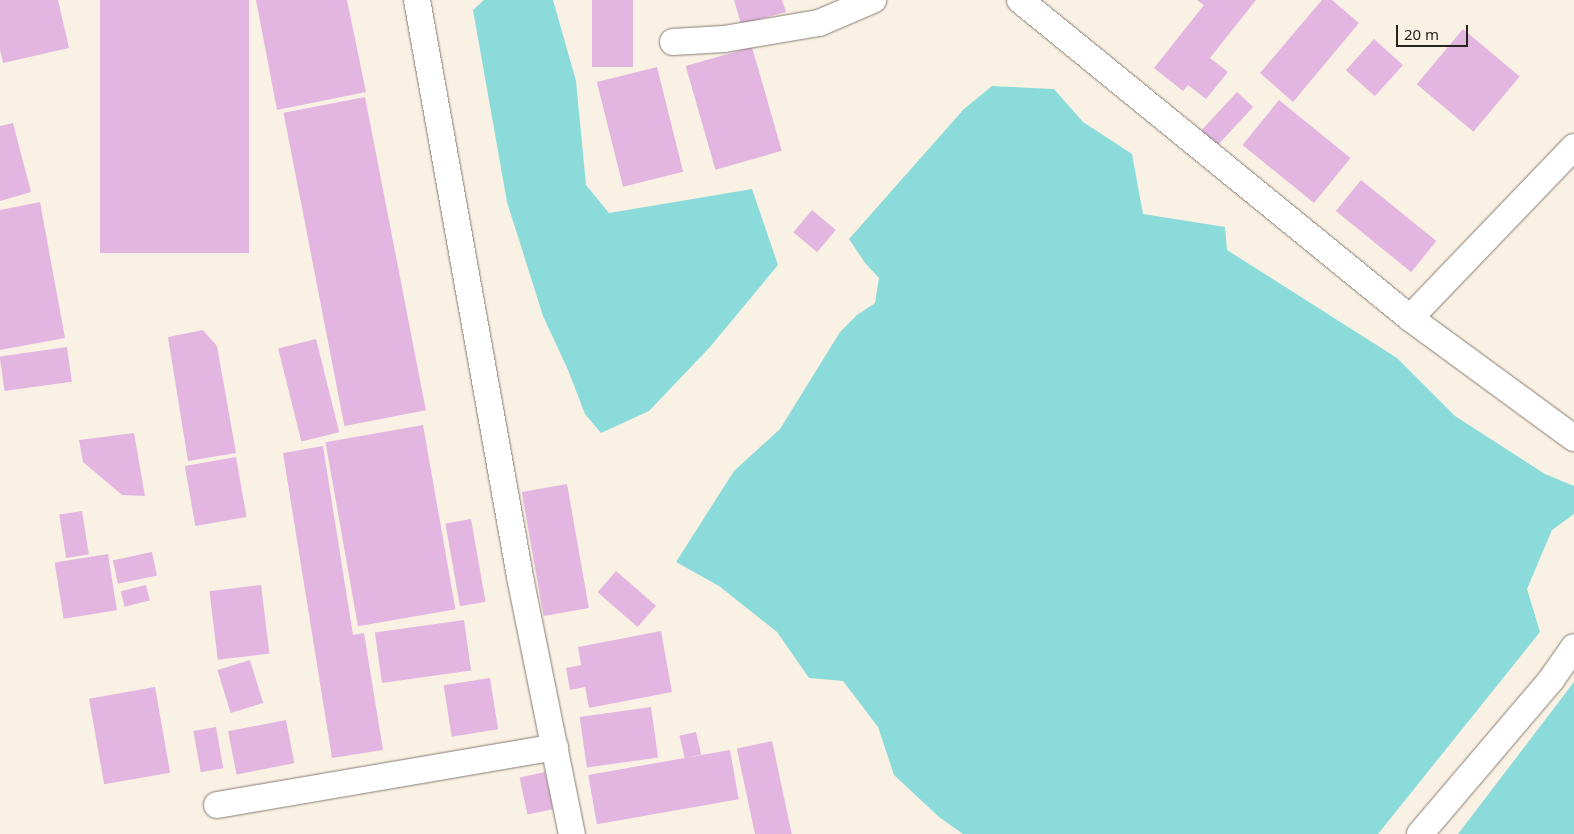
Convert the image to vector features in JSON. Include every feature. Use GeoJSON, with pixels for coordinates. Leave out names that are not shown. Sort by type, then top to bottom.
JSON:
{"type":"FeatureCollection","features":[{"type":"Feature","properties":{"kind":"street"},"geometry":{"type":"LineString","coordinates":[[417,0],[521,582],[572,834]]}},
{"type":"Feature","properties":{"kind":"street"},"geometry":{"type":"LineString","coordinates":[[673,42],[724,39],[819,23],[873,0]]}},
{"type":"Feature","properties":{"kind":"street"},"geometry":{"type":"LineString","coordinates":[[1020,0],[1410,318],[1574,438]]}},
{"type":"Feature","properties":{"kind":"street"},"geometry":{"type":"LineString","coordinates":[[1410,318],[1574,147]]}},
{"type":"Feature","properties":{"kind":"street"},"geometry":{"type":"LineString","coordinates":[[1420,834],[1551,680],[1574,647]]}},
{"type":"Feature","properties":{"kind":"street"},"geometry":{"type":"LineString","coordinates":[[217,805],[555,747]]}},
{"type":"Feature","properties":{"kind":"water"},"geometry":{"type":"Polygon","coordinates":[[[484,0],[553,0],[576,81],[586,185],[609,213],[752,189],[778,265],[710,347],[649,411],[601,433],[585,414],[568,370],[543,316],[507,202],[473,10],[484,0]]]}},
{"type":"Feature","properties":{"kind":"water"},"geometry":{"type":"Polygon","coordinates":[[[992,86],[1054,89],[1083,122],[1132,154],[1143,214],[1225,227],[1227,250],[1397,358],[1455,416],[1545,474],[1574,486],[1574,514],[1552,530],[1527,589],[1540,632],[1378,834],[963,834],[939,817],[894,775],[878,727],[843,681],[809,678],[777,632],[719,586],[676,562],[734,471],[780,429],[840,332],[857,315],[875,303],[879,278],[865,263],[849,239],[964,109],[992,86]]]}},
{"type":"Feature","properties":{"kind":"water"},"geometry":{"type":"Polygon","coordinates":[[[1574,682],[1574,834],[1458,834],[1574,682]]]}},
{"type":"Feature","properties":{"kind":"building"},"geometry":{"type":"Polygon","coordinates":[[[0,0],[58,0],[69,48],[3,63],[0,50],[0,0]]]}},
{"type":"Feature","properties":{"kind":"building"},"geometry":{"type":"Polygon","coordinates":[[[100,0],[249,0],[249,253],[100,253],[100,0]]]}},
{"type":"Feature","properties":{"kind":"building"},"geometry":{"type":"Polygon","coordinates":[[[256,0],[347,0],[366,92],[277,110],[256,0]]]}},
{"type":"Feature","properties":{"kind":"building"},"geometry":{"type":"Polygon","coordinates":[[[592,0],[633,0],[633,67],[592,67],[592,0]]]}},
{"type":"Feature","properties":{"kind":"building"},"geometry":{"type":"Polygon","coordinates":[[[734,0],[782,0],[786,12],[741,24],[734,0]]]}},
{"type":"Feature","properties":{"kind":"building"},"geometry":{"type":"Polygon","coordinates":[[[1197,0],[1256,0],[1210,58],[1228,72],[1206,99],[1188,85],[1183,91],[1154,68],[1204,5],[1197,0]]]}},
{"type":"Feature","properties":{"kind":"building"},"geometry":{"type":"Polygon","coordinates":[[[1322,0],[1332,0],[1359,23],[1293,102],[1260,73],[1322,0]]]}},
{"type":"Feature","properties":{"kind":"building"},"geometry":{"type":"Polygon","coordinates":[[[1463,29],[1520,77],[1473,132],[1417,84],[1463,29]]]}},
{"type":"Feature","properties":{"kind":"building"},"geometry":{"type":"Polygon","coordinates":[[[1374,39],[1403,65],[1375,96],[1346,70],[1374,39]]]}},
{"type":"Feature","properties":{"kind":"building"},"geometry":{"type":"Polygon","coordinates":[[[752,47],[782,151],[715,170],[686,66],[752,47]]]}},
{"type":"Feature","properties":{"kind":"building"},"geometry":{"type":"Polygon","coordinates":[[[657,67],[683,172],[623,187],[597,82],[657,67]]]}},
{"type":"Feature","properties":{"kind":"building"},"geometry":{"type":"Polygon","coordinates":[[[1237,92],[1253,107],[1213,150],[1197,135],[1237,92]]]}},
{"type":"Feature","properties":{"kind":"building"},"geometry":{"type":"Polygon","coordinates":[[[365,97],[426,410],[344,426],[284,113],[365,97]]]}},
{"type":"Feature","properties":{"kind":"building"},"geometry":{"type":"Polygon","coordinates":[[[1279,100],[1350,158],[1314,203],[1242,145],[1279,100]]]}},
{"type":"Feature","properties":{"kind":"building"},"geometry":{"type":"Polygon","coordinates":[[[13,123],[31,192],[0,201],[0,126],[13,123]]]}},
{"type":"Feature","properties":{"kind":"building"},"geometry":{"type":"Polygon","coordinates":[[[1361,180],[1436,241],[1411,272],[1336,211],[1361,180]]]}},
{"type":"Feature","properties":{"kind":"building"},"geometry":{"type":"Polygon","coordinates":[[[40,202],[65,338],[0,350],[0,210],[40,202]]]}},
{"type":"Feature","properties":{"kind":"building"},"geometry":{"type":"Polygon","coordinates":[[[812,210],[836,230],[817,252],[793,232],[812,210]]]}},
{"type":"Feature","properties":{"kind":"building"},"geometry":{"type":"Polygon","coordinates":[[[203,330],[217,346],[236,453],[188,461],[168,337],[203,330]]]}},
{"type":"Feature","properties":{"kind":"building"},"geometry":{"type":"Polygon","coordinates":[[[316,339],[339,432],[301,442],[278,348],[316,339]]]}},
{"type":"Feature","properties":{"kind":"building"},"geometry":{"type":"Polygon","coordinates":[[[67,347],[72,382],[5,391],[0,356],[67,347]]]}},
{"type":"Feature","properties":{"kind":"building"},"geometry":{"type":"Polygon","coordinates":[[[423,425],[455,609],[358,626],[326,442],[423,425]]]}},
{"type":"Feature","properties":{"kind":"building"},"geometry":{"type":"Polygon","coordinates":[[[134,433],[145,496],[122,495],[83,462],[79,440],[134,433]]]}},
{"type":"Feature","properties":{"kind":"building"},"geometry":{"type":"Polygon","coordinates":[[[323,446],[353,635],[364,633],[383,750],[332,758],[283,453],[323,446]]]}},
{"type":"Feature","properties":{"kind":"building"},"geometry":{"type":"Polygon","coordinates":[[[236,457],[247,517],[195,526],[185,466],[236,457]]]}},
{"type":"Feature","properties":{"kind":"building"},"geometry":{"type":"Polygon","coordinates":[[[567,484],[589,608],[544,616],[522,492],[567,484]]]}},
{"type":"Feature","properties":{"kind":"building"},"geometry":{"type":"Polygon","coordinates":[[[82,511],[89,554],[66,558],[59,515],[82,511]]]}},
{"type":"Feature","properties":{"kind":"building"},"geometry":{"type":"Polygon","coordinates":[[[471,519],[486,602],[460,606],[445,524],[471,519]]]}},
{"type":"Feature","properties":{"kind":"building"},"geometry":{"type":"Polygon","coordinates":[[[152,552],[157,575],[118,584],[113,560],[152,552]]]}},
{"type":"Feature","properties":{"kind":"building"},"geometry":{"type":"Polygon","coordinates":[[[108,554],[117,610],[64,619],[55,562],[108,554]]]}},
{"type":"Feature","properties":{"kind":"building"},"geometry":{"type":"Polygon","coordinates":[[[616,571],[656,606],[638,627],[598,592],[616,571]]]}},
{"type":"Feature","properties":{"kind":"building"},"geometry":{"type":"Polygon","coordinates":[[[146,585],[150,601],[125,607],[121,591],[146,585]]]}},
{"type":"Feature","properties":{"kind":"building"},"geometry":{"type":"Polygon","coordinates":[[[261,585],[269,653],[218,660],[209,591],[261,585]]]}},
{"type":"Feature","properties":{"kind":"building"},"geometry":{"type":"Polygon","coordinates":[[[464,620],[471,671],[382,683],[375,633],[464,620]]]}},
{"type":"Feature","properties":{"kind":"building"},"geometry":{"type":"Polygon","coordinates":[[[661,631],[672,692],[589,708],[585,687],[570,690],[566,668],[581,665],[578,647],[661,631]]]}},
{"type":"Feature","properties":{"kind":"building"},"geometry":{"type":"Polygon","coordinates":[[[250,660],[263,703],[231,713],[217,670],[250,660]]]}},
{"type":"Feature","properties":{"kind":"building"},"geometry":{"type":"Polygon","coordinates":[[[490,678],[498,729],[452,737],[444,685],[490,678]]]}},
{"type":"Feature","properties":{"kind":"building"},"geometry":{"type":"Polygon","coordinates":[[[155,687],[170,773],[104,784],[89,699],[155,687]]]}},
{"type":"Feature","properties":{"kind":"building"},"geometry":{"type":"Polygon","coordinates":[[[651,707],[658,758],[587,768],[580,717],[651,707]]]}},
{"type":"Feature","properties":{"kind":"building"},"geometry":{"type":"Polygon","coordinates":[[[286,720],[294,763],[236,774],[228,731],[286,720]]]}},
{"type":"Feature","properties":{"kind":"building"},"geometry":{"type":"Polygon","coordinates":[[[216,727],[223,768],[201,772],[193,731],[216,727]]]}},
{"type":"Feature","properties":{"kind":"building"},"geometry":{"type":"Polygon","coordinates":[[[696,732],[701,754],[685,758],[679,736],[696,732]]]}},
{"type":"Feature","properties":{"kind":"building"},"geometry":{"type":"Polygon","coordinates":[[[772,741],[792,834],[755,834],[737,748],[772,741]]]}},
{"type":"Feature","properties":{"kind":"building"},"geometry":{"type":"Polygon","coordinates":[[[730,750],[739,799],[597,824],[588,775],[730,750]]]}},
{"type":"Feature","properties":{"kind":"building"},"geometry":{"type":"Polygon","coordinates":[[[545,772],[553,809],[527,815],[520,777],[545,772]]]}}]}
